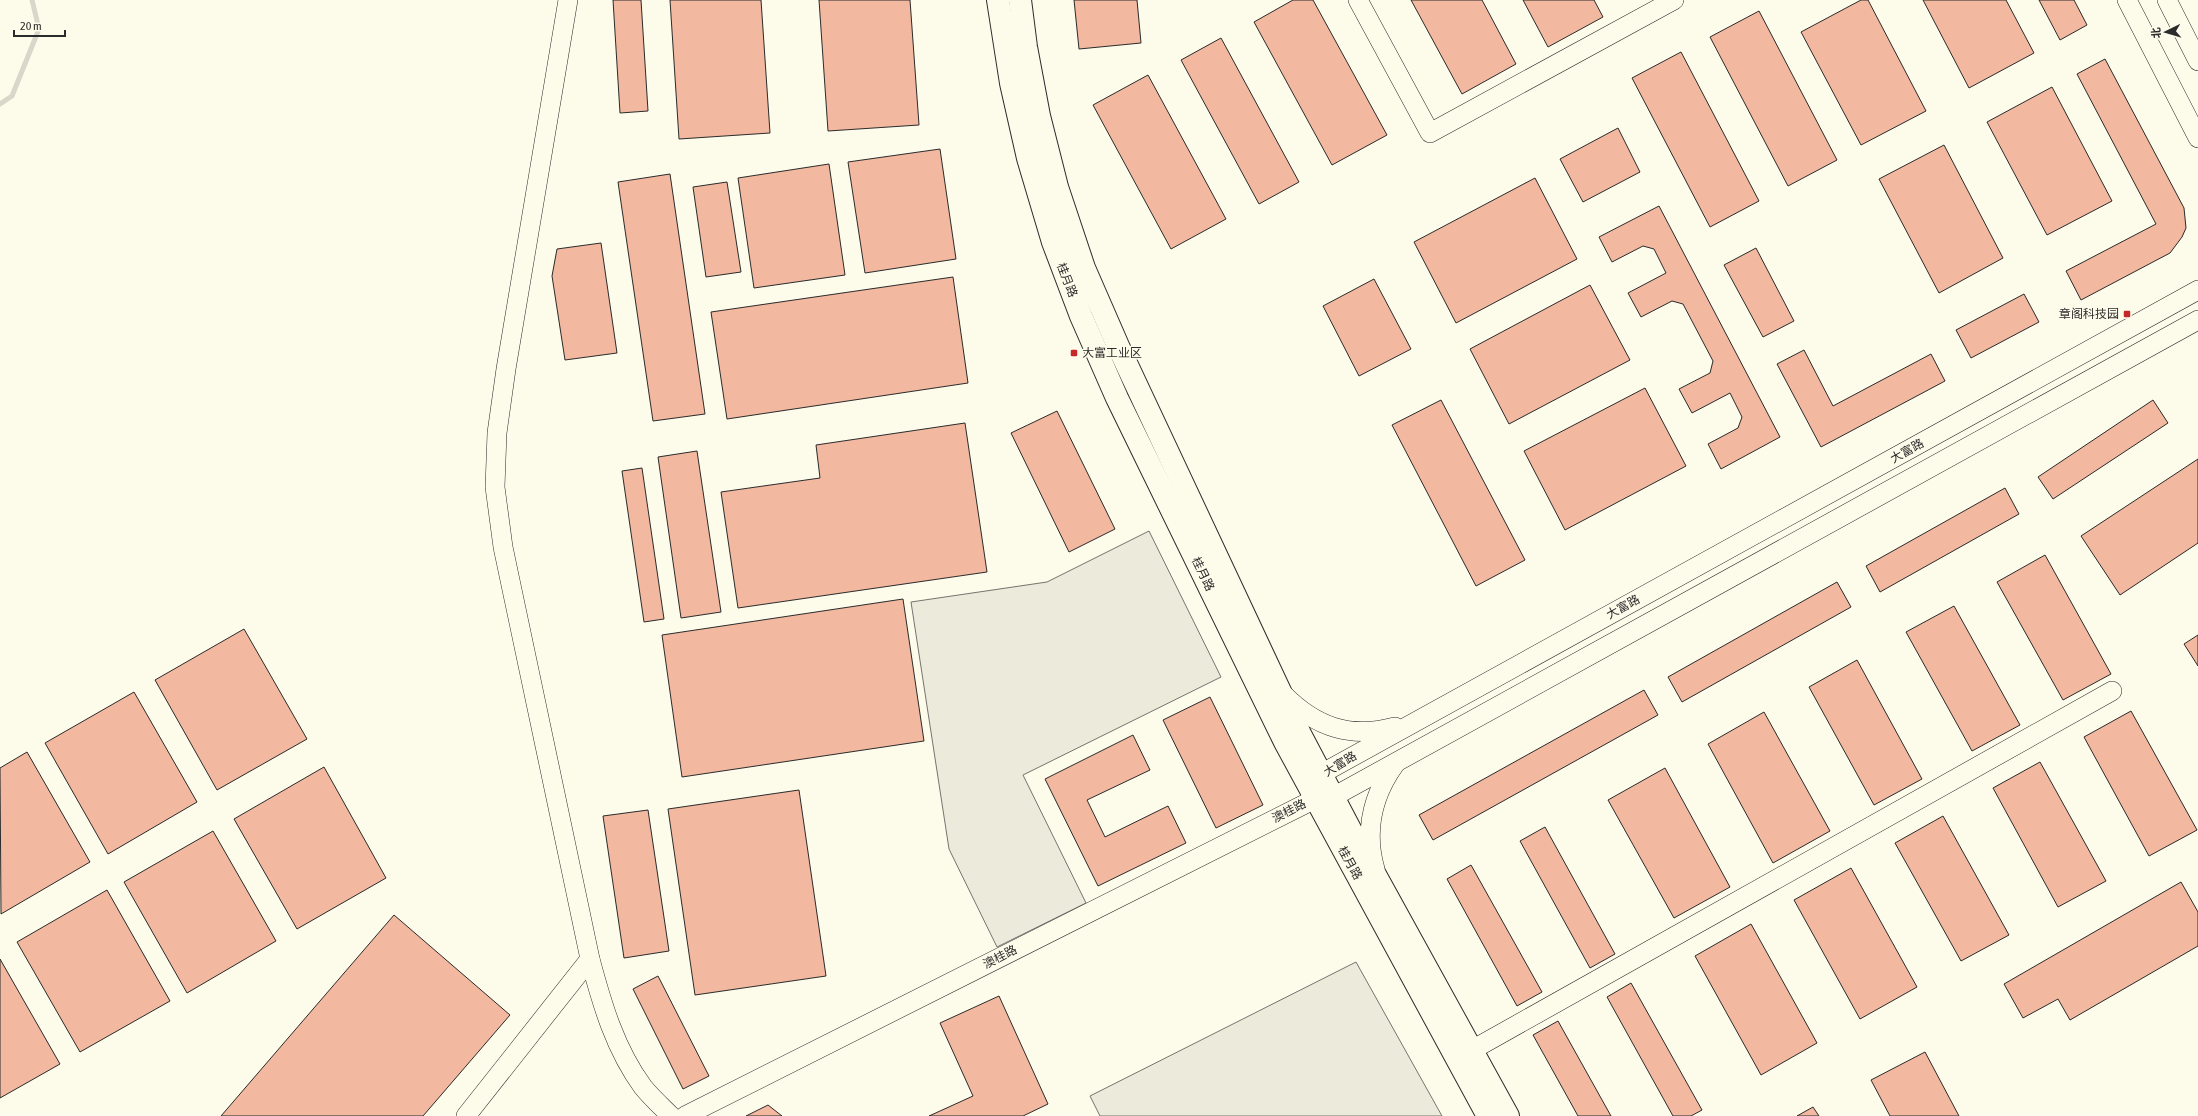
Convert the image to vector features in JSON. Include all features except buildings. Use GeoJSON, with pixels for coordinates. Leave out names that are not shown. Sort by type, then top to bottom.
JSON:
{"type":"FeatureCollection","features":[{"type":"Feature","properties":{"kind":"main road","name":"桂月路"},"geometry":{"type":"LineString","coordinates":[[998,0],[1011,83],[1028,158],[1053,242],[1081,316],[1121,405],[1285,742],[1379,882],[1508,1116]]}},
{"type":"Feature","properties":{"kind":"main road","name":"桂月路"},"geometry":{"type":"LineString","coordinates":[[1020,0],[1026,47],[1039,116],[1057,186],[1084,268],[1118,346],[1279,690],[1321,774],[1324,798],[1488,1116]]}},
{"type":"Feature","properties":{"kind":"street"},"geometry":{"type":"LineString","coordinates":[[568,0],[506,369],[498,433],[495,487],[503,547],[590,959],[600,996],[616,1042],[643,1087],[671,1116]]}},
{"type":"Feature","properties":{"kind":"street"},"geometry":{"type":"LineString","coordinates":[[1358,0],[1430,133],[1674,0]]}},
{"type":"Feature","properties":{"kind":"street"},"geometry":{"type":"LineString","coordinates":[[2127,0],[2198,138]]}},
{"type":"Feature","properties":{"kind":"street"},"geometry":{"type":"LineString","coordinates":[[2166,0],[2198,61]]}},
{"type":"Feature","properties":{"kind":"street","name":"大富路"},"geometry":{"type":"LineString","coordinates":[[1321,774],[2198,290]]}},
{"type":"Feature","properties":{"kind":"street","name":"大富路"},"geometry":{"type":"LineString","coordinates":[[1324,798],[1396,762],[2198,320]]}},
{"type":"Feature","properties":{"kind":"street"},"geometry":{"type":"LineString","coordinates":[[1279,690],[1299,710],[1319,722],[1341,730],[1363,732],[1386,730],[1412,723]]}},
{"type":"Feature","properties":{"kind":"street"},"geometry":{"type":"LineString","coordinates":[[1472,1050],[2112,691]]}},
{"type":"Feature","properties":{"kind":"street"},"geometry":{"type":"LineString","coordinates":[[1455,700],[1467,723]]}},
{"type":"Feature","properties":{"kind":"street"},"geometry":{"type":"LineString","coordinates":[[1379,882],[1372,859],[1369,836],[1370,816],[1375,798],[1383,780],[1396,762]]}},
{"type":"Feature","properties":{"kind":"street","name":"澳桂路"},"geometry":{"type":"LineString","coordinates":[[685,1116],[1324,798]]}},
{"type":"Feature","properties":{"kind":"street"},"geometry":{"type":"LineString","coordinates":[[466,1116],[590,959]]}},
{"type":"Feature","properties":{"kind":"shaded area"},"geometry":{"type":"Polygon","coordinates":[[[1149,531],[1221,677],[1023,775],[1086,903],[997,947],[949,849],[911,602],[1047,582],[1149,531]]]}},
{"type":"Feature","properties":{"kind":"shaded area"},"geometry":{"type":"Polygon","coordinates":[[[1356,962],[1442,1116],[1100,1116],[1090,1096],[1356,962]]]}},
{"type":"Feature","properties":{"kind":"waterway"},"geometry":{"type":"LineString","coordinates":[[0,104],[12,96],[39,29],[32,0]]}},
{"type":"Feature","properties":{"kind":"place","name":"章阁科技园"},"geometry":{"type":"Point","coordinates":[2127,314]}},
{"type":"Feature","properties":{"kind":"place","name":"大富工业区"},"geometry":{"type":"Point","coordinates":[1074,353]}}]}
